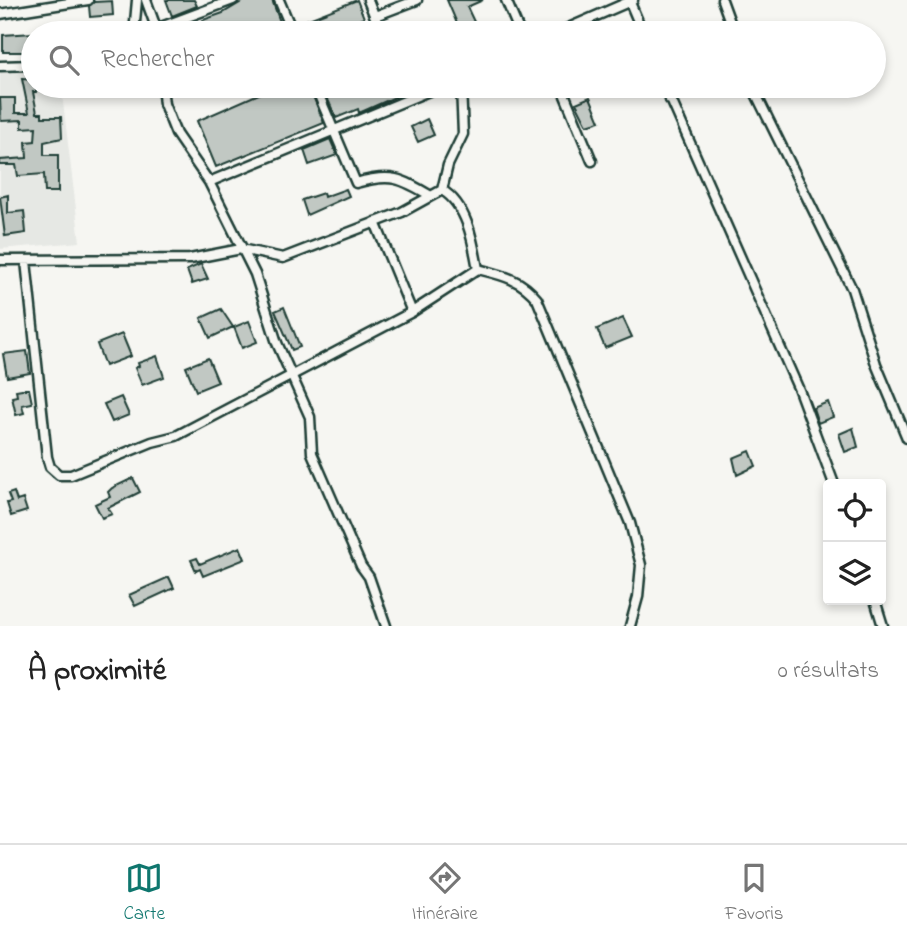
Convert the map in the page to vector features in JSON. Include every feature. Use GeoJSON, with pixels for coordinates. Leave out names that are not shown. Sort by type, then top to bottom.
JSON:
{"type":"FeatureCollection","features":[{"type":"Feature","properties":{"kind":"street"},"geometry":{"type":"LineString","coordinates":[[0,14],[88,0]]}},
{"type":"Feature","properties":{"kind":"street"},"geometry":{"type":"LineString","coordinates":[[135,21],[137,0]]}},
{"type":"Feature","properties":{"kind":"street"},"geometry":{"type":"LineString","coordinates":[[146,0],[154,21]]}},
{"type":"Feature","properties":{"kind":"street"},"geometry":{"type":"LineString","coordinates":[[180,21],[233,0]]}},
{"type":"Feature","properties":{"kind":"street"},"geometry":{"type":"LineString","coordinates":[[279,0],[288,21]]}},
{"type":"Feature","properties":{"kind":"street"},"geometry":{"type":"LineString","coordinates":[[368,0],[377,21]]}},
{"type":"Feature","properties":{"kind":"street"},"geometry":{"type":"LineString","coordinates":[[375,16],[417,0]]}},
{"type":"Feature","properties":{"kind":"street"},"geometry":{"type":"LineString","coordinates":[[506,0],[515,21]]}},
{"type":"Feature","properties":{"kind":"street"},"geometry":{"type":"LineString","coordinates":[[722,0],[730,21]]}},
{"type":"Feature","properties":{"kind":"street"},"geometry":{"type":"LineString","coordinates":[[585,21],[631,1],[638,21]]}},
{"type":"Feature","properties":{"kind":"street"},"geometry":{"type":"LineString","coordinates":[[0,66],[21,65]]}},
{"type":"Feature","properties":{"kind":"street"},"geometry":{"type":"LineString","coordinates":[[163,98],[176,134],[209,181],[255,274],[277,343],[310,417],[312,453],[360,566],[369,577],[386,626]]}},
{"type":"Feature","properties":{"kind":"street"},"geometry":{"type":"LineString","coordinates":[[320,98],[356,183],[379,177],[403,179],[431,196]]}},
{"type":"Feature","properties":{"kind":"street"},"geometry":{"type":"LineString","coordinates":[[209,181],[410,98]]}},
{"type":"Feature","properties":{"kind":"street"},"geometry":{"type":"LineString","coordinates":[[0,260],[190,258],[241,249],[283,258],[402,212],[442,190],[448,165],[463,134],[462,98]]}},
{"type":"Feature","properties":{"kind":"street"},"geometry":{"type":"LineString","coordinates":[[566,98],[592,161]]}},
{"type":"Feature","properties":{"kind":"street"},"geometry":{"type":"LineString","coordinates":[[758,98],[852,289],[876,365],[907,438]]}},
{"type":"Feature","properties":{"kind":"street"},"geometry":{"type":"LineString","coordinates":[[670,100],[799,390],[832,479]]}},
{"type":"Feature","properties":{"kind":"street"},"geometry":{"type":"LineString","coordinates":[[442,190],[454,197],[472,236],[478,269]]}},
{"type":"Feature","properties":{"kind":"street"},"geometry":{"type":"LineString","coordinates":[[375,222],[412,312]]}},
{"type":"Feature","properties":{"kind":"street"},"geometry":{"type":"LineString","coordinates":[[26,261],[47,457],[50,467],[59,475],[71,475],[152,442],[176,436],[412,312],[478,269],[506,276],[527,287],[537,299],[630,523],[641,565],[638,597],[630,626]]}},
{"type":"Feature","properties":{"kind":"street"},"geometry":{"type":"LineString","coordinates":[[877,605],[883,626]]}},
{"type":"Feature","properties":{"kind":"shaded area"},"geometry":{"type":"Polygon","coordinates":[[[21,70],[21,98],[62,98],[80,242],[0,249],[0,71],[21,70]]]}},
{"type":"Feature","properties":{"kind":"building"},"geometry":{"type":"Polygon","coordinates":[[[166,0],[194,0],[197,6],[172,16],[166,0]]]}},
{"type":"Feature","properties":{"kind":"building"},"geometry":{"type":"Polygon","coordinates":[[[245,0],[272,0],[280,21],[203,20],[223,13],[245,0]]]}},
{"type":"Feature","properties":{"kind":"building"},"geometry":{"type":"Polygon","coordinates":[[[357,0],[364,18],[357,21],[304,21],[357,0]]]}},
{"type":"Feature","properties":{"kind":"building"},"geometry":{"type":"Polygon","coordinates":[[[447,0],[483,0],[467,7],[474,21],[456,21],[447,0]]]}},
{"type":"Feature","properties":{"kind":"building"},"geometry":{"type":"Polygon","coordinates":[[[112,1],[113,15],[90,17],[89,6],[94,2],[112,1]]]}},
{"type":"Feature","properties":{"kind":"building"},"geometry":{"type":"Polygon","coordinates":[[[21,34],[21,52],[3,52],[3,35],[21,34]]]}},
{"type":"Feature","properties":{"kind":"building"},"geometry":{"type":"Polygon","coordinates":[[[0,98],[15,98],[15,113],[29,113],[26,98],[34,98],[37,113],[42,113],[42,117],[61,117],[62,138],[44,142],[44,155],[58,155],[58,192],[45,192],[44,174],[18,176],[16,165],[0,165],[0,160],[27,158],[26,142],[35,141],[36,127],[22,128],[22,120],[1,121],[0,98]]]}},
{"type":"Feature","properties":{"kind":"building"},"geometry":{"type":"Polygon","coordinates":[[[250,98],[314,98],[324,123],[216,167],[197,121],[250,98]]]}},
{"type":"Feature","properties":{"kind":"building"},"geometry":{"type":"Polygon","coordinates":[[[327,98],[393,98],[359,113],[358,109],[336,118],[327,98]]]}},
{"type":"Feature","properties":{"kind":"building"},"geometry":{"type":"Polygon","coordinates":[[[590,98],[600,121],[587,125],[576,103],[590,98]]]}},
{"type":"Feature","properties":{"kind":"building"},"geometry":{"type":"Polygon","coordinates":[[[427,119],[434,135],[418,142],[411,127],[427,119]]]}},
{"type":"Feature","properties":{"kind":"building"},"geometry":{"type":"Polygon","coordinates":[[[330,139],[337,155],[309,165],[304,150],[330,139]]]}},
{"type":"Feature","properties":{"kind":"building"},"geometry":{"type":"Polygon","coordinates":[[[346,189],[349,196],[307,215],[302,200],[323,193],[324,197],[346,189]]]}},
{"type":"Feature","properties":{"kind":"building"},"geometry":{"type":"Polygon","coordinates":[[[8,195],[8,213],[24,211],[26,233],[5,236],[0,197],[8,195]]]}},
{"type":"Feature","properties":{"kind":"building"},"geometry":{"type":"Polygon","coordinates":[[[201,264],[208,279],[192,284],[187,270],[201,264]]]}},
{"type":"Feature","properties":{"kind":"building"},"geometry":{"type":"Polygon","coordinates":[[[284,307],[300,347],[292,350],[275,311],[284,307]]]}},
{"type":"Feature","properties":{"kind":"building"},"geometry":{"type":"Polygon","coordinates":[[[221,309],[233,327],[210,338],[201,318],[221,309]]]}},
{"type":"Feature","properties":{"kind":"building"},"geometry":{"type":"Polygon","coordinates":[[[623,318],[632,337],[605,348],[597,329],[623,318]]]}},
{"type":"Feature","properties":{"kind":"building"},"geometry":{"type":"Polygon","coordinates":[[[249,321],[257,342],[242,348],[234,327],[249,321]]]}},
{"type":"Feature","properties":{"kind":"building"},"geometry":{"type":"Polygon","coordinates":[[[122,334],[131,356],[105,366],[97,344],[122,334]]]}},
{"type":"Feature","properties":{"kind":"building"},"geometry":{"type":"Polygon","coordinates":[[[27,351],[30,373],[7,377],[3,354],[27,351]]]}},
{"type":"Feature","properties":{"kind":"building"},"geometry":{"type":"Polygon","coordinates":[[[157,356],[164,377],[142,385],[135,368],[139,366],[138,363],[157,356]]]}},
{"type":"Feature","properties":{"kind":"building"},"geometry":{"type":"Polygon","coordinates":[[[208,358],[218,382],[196,391],[186,367],[208,358]]]}},
{"type":"Feature","properties":{"kind":"building"},"geometry":{"type":"Polygon","coordinates":[[[29,389],[32,403],[22,405],[24,413],[16,415],[12,397],[17,396],[16,390],[29,389]]]}},
{"type":"Feature","properties":{"kind":"building"},"geometry":{"type":"Polygon","coordinates":[[[121,397],[129,415],[112,422],[104,404],[121,397]]]}},
{"type":"Feature","properties":{"kind":"building"},"geometry":{"type":"Polygon","coordinates":[[[828,402],[833,417],[818,423],[813,408],[828,402]]]}},
{"type":"Feature","properties":{"kind":"building"},"geometry":{"type":"Polygon","coordinates":[[[853,428],[858,447],[845,452],[839,434],[853,428]]]}},
{"type":"Feature","properties":{"kind":"building"},"geometry":{"type":"Polygon","coordinates":[[[750,451],[756,466],[737,475],[733,458],[750,451]]]}},
{"type":"Feature","properties":{"kind":"building"},"geometry":{"type":"Polygon","coordinates":[[[133,478],[140,492],[108,508],[112,514],[102,518],[95,504],[110,497],[108,492],[112,488],[133,478]]]}},
{"type":"Feature","properties":{"kind":"building"},"geometry":{"type":"Polygon","coordinates":[[[14,492],[17,501],[23,499],[27,511],[11,516],[7,503],[11,502],[8,494],[14,492]]]}},
{"type":"Feature","properties":{"kind":"building"},"geometry":{"type":"Polygon","coordinates":[[[240,547],[245,559],[203,576],[200,569],[196,571],[191,560],[197,558],[200,564],[240,547]]]}},
{"type":"Feature","properties":{"kind":"building"},"geometry":{"type":"Polygon","coordinates":[[[169,577],[174,588],[135,606],[129,595],[169,577]]]}}]}
